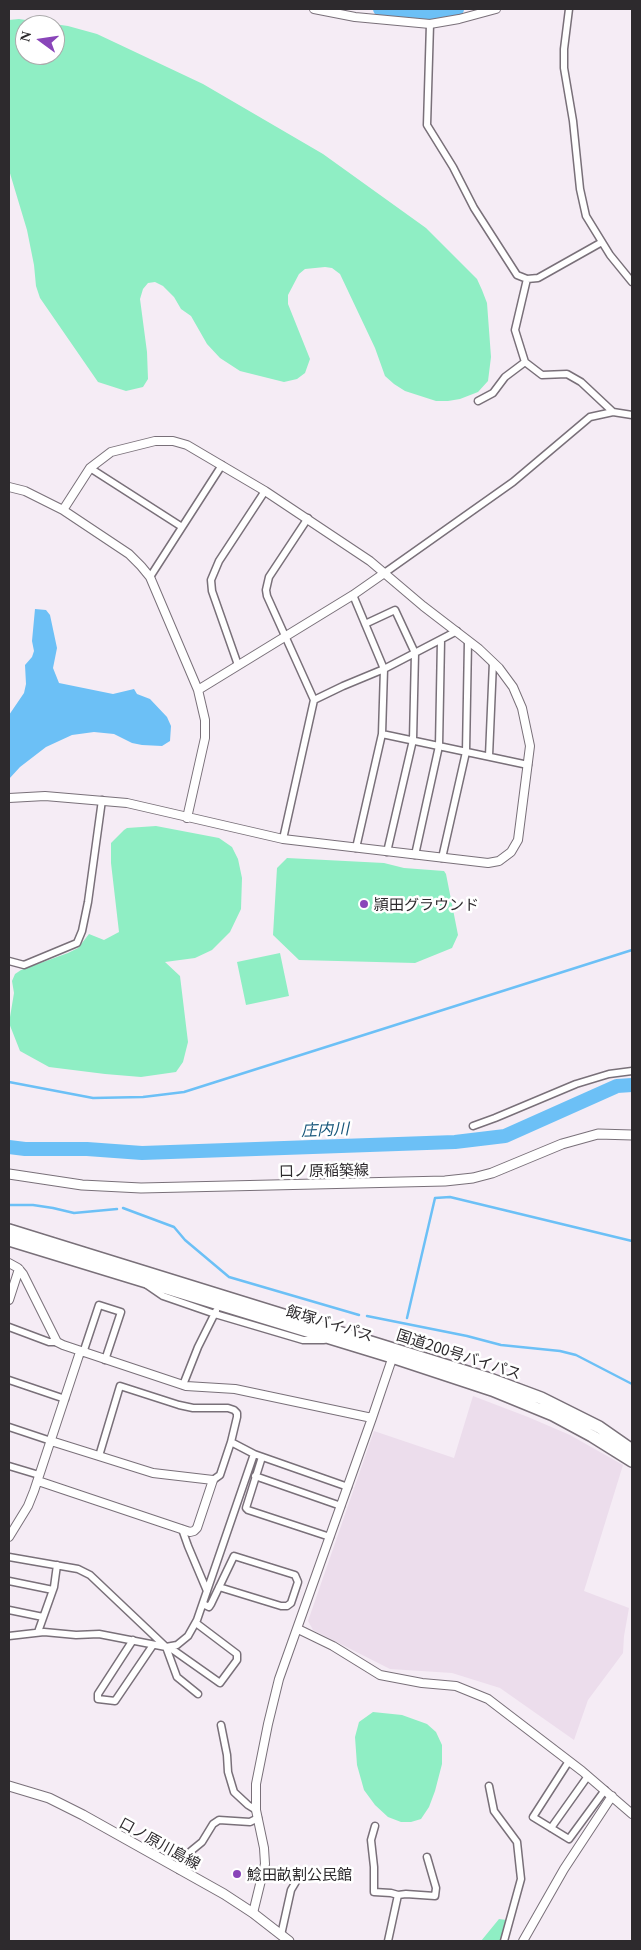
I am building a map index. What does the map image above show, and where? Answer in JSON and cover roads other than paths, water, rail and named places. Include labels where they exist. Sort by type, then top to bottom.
[{"type":"highway","name":"国道200号バイパス","points":[[9,1230],[394,1353],[490,1378],[541,1398],[599,1428],[632,1450]]},
{"type":"highway","name":"飯塚バイパス","points":[[9,1240],[140,1280],[217,1309],[338,1341],[394,1353],[530,1404],[592,1436],[632,1461]]},
{"type":"main road","name":"口ノ原稲築線","points":[[9,1174],[82,1185],[141,1188],[445,1181],[472,1178],[492,1173],[562,1144],[598,1134],[632,1135]]},
{"type":"main road","name":"口ノ原川島線","points":[[9,1786],[49,1798],[80,1814],[224,1894],[253,1913],[289,1941]]},
{"type":"street","points":[[314,9],[355,17],[430,24],[459,19],[496,9]]},
{"type":"street","points":[[569,9],[564,49],[564,68],[573,121],[580,189],[586,216],[610,255],[632,282]]},
{"type":"street","points":[[430,24],[427,125],[474,208],[517,275],[527,279],[538,278],[602,242]]},
{"type":"street","points":[[527,279],[515,330],[524,362],[542,375],[567,374],[581,382],[613,412]]},
{"type":"street","points":[[478,401],[493,393],[505,377],[524,362]]},
{"type":"street","points":[[198,690],[353,595],[512,482],[582,423],[596,415],[613,412],[632,415]]},
{"type":"street","points":[[9,798],[45,796],[127,803],[283,839],[488,863],[499,861],[511,852],[518,840],[530,746],[522,708],[513,686],[493,662],[383,574],[370,561],[265,491],[187,445],[173,441],[155,440],[111,452],[90,468],[63,510]]},
{"type":"street","points":[[150,577],[222,465]]},
{"type":"street","points":[[90,468],[182,527]]},
{"type":"street","points":[[9,487],[25,492],[63,510],[129,554],[150,577],[198,690],[205,720],[205,738],[187,818]]},
{"type":"street","points":[[238,665],[212,591],[211,580],[219,561],[265,491]]},
{"type":"street","points":[[283,839],[314,700],[267,596],[267,584],[273,571],[308,518]]},
{"type":"street","points":[[353,595],[384,669],[382,734],[356,848]]},
{"type":"street","points":[[365,624],[395,610],[414,653],[413,740],[387,852]]},
{"type":"street","points":[[314,700],[384,669],[457,632]]},
{"type":"street","points":[[415,855],[439,746],[441,640]]},
{"type":"street","points":[[442,858],[466,752],[468,641]]},
{"type":"street","points":[[489,756],[493,662]]},
{"type":"street","points":[[382,734],[528,765]]},
{"type":"street","points":[[9,961],[24,965],[77,943],[88,902],[102,800]]},
{"type":"street","points":[[473,1126],[576,1084],[609,1074],[632,1071]]},
{"type":"street","points":[[9,1263],[19,1269],[58,1342]]},
{"type":"street","points":[[9,1300],[19,1269]]},
{"type":"street","points":[[9,1537],[28,1506],[99,1305],[121,1312],[105,1360]]},
{"type":"street","points":[[183,1385],[198,1347],[217,1309]]},
{"type":"street","points":[[9,1327],[49,1342],[58,1342],[105,1360],[183,1385],[198,1388],[235,1389],[372,1418]]},
{"type":"street","points":[[253,1913],[264,1864],[264,1848],[256,1810],[256,1784],[279,1678],[298,1629],[394,1353]]},
{"type":"street","points":[[9,1380],[65,1400]]},
{"type":"street","points":[[9,1466],[190,1532],[197,1528],[213,1480],[220,1475],[238,1417],[237,1413],[228,1408],[193,1408],[179,1405],[120,1386],[99,1456]]},
{"type":"street","points":[[9,1427],[152,1474],[213,1480]]},
{"type":"street","points":[[231,1442],[254,1454],[348,1487]]},
{"type":"street","points":[[9,1636],[38,1632],[76,1635],[99,1634],[168,1647],[182,1643],[196,1623],[254,1454]]},
{"type":"street","points":[[262,1457],[246,1508],[330,1537]]},
{"type":"street","points":[[255,1476],[341,1506]]},
{"type":"street","points":[[182,1529],[207,1591]]},
{"type":"street","points":[[203,1604],[209,1606],[212,1604],[234,1556],[295,1575],[298,1578],[291,1603],[287,1606],[281,1606],[220,1587]]},
{"type":"street","points":[[9,1557],[78,1569],[90,1576],[168,1647],[220,1683],[237,1660],[237,1654],[196,1623]]},
{"type":"street","points":[[38,1632],[53,1590],[57,1565]]},
{"type":"street","points":[[9,1581],[53,1590]]},
{"type":"street","points":[[9,1610],[43,1617]]},
{"type":"street","points":[[298,1629],[333,1646],[380,1675],[422,1683],[456,1686],[488,1699],[588,1776],[632,1814]]},
{"type":"street","points":[[132,1640],[98,1694],[98,1698],[115,1702],[153,1645]]},
{"type":"street","points":[[168,1647],[177,1677],[198,1694]]},
{"type":"street","points":[[221,1725],[227,1755],[228,1772],[234,1792],[256,1810]]},
{"type":"street","points":[[569,1761],[533,1817],[569,1839],[605,1790]]},
{"type":"street","points":[[552,1828],[588,1776]]},
{"type":"street","points":[[489,1786],[494,1811],[517,1842],[521,1879],[504,1941]]},
{"type":"street","points":[[524,1941],[564,1869],[612,1796]]},
{"type":"street","points":[[179,1870],[191,1851],[202,1842],[213,1824],[220,1820],[250,1822],[258,1818]]},
{"type":"street","points":[[375,1826],[371,1840],[374,1892],[435,1896],[436,1888],[427,1857]]},
{"type":"street","points":[[281,1935],[291,1890],[297,1880]]},
{"type":"street","points":[[388,1941],[398,1895]]},
{"type":"water","points":[[35,609],[46,610],[50,615],[57,648],[53,668],[59,683],[113,694],[134,689],[137,694],[150,699],[167,717],[171,726],[170,741],[162,746],[142,745],[132,743],[114,734],[94,732],[72,735],[46,747],[20,767],[9,779],[9,715],[24,693],[26,684],[25,665],[32,657],[34,651],[32,641]]},
{"type":"waterway","points":[[380,9],[426,14],[457,9]]},
{"type":"waterway","points":[[9,1082],[93,1098],[143,1097],[184,1092],[632,950]]},
{"type":"waterway","name":"庄内川","points":[[9,1147],[25,1149],[87,1149],[142,1153],[455,1142],[505,1136],[617,1086],[632,1085]]},
{"type":"waterway","points":[[407,1318],[435,1198],[450,1197],[632,1241]]},
{"type":"waterway","points":[[9,1205],[33,1205],[74,1213],[117,1209]]},
{"type":"waterway","points":[[123,1208],[174,1227],[185,1240],[229,1277],[359,1315]]},
{"type":"waterway","points":[[367,1316],[467,1336],[501,1345],[560,1351],[576,1355],[632,1384]]},
{"type":"place","name":"頴田グラウンド","points":[[364,904]]},
{"type":"place","name":"鯰田畝割公民館","points":[[237,1874]]}]
